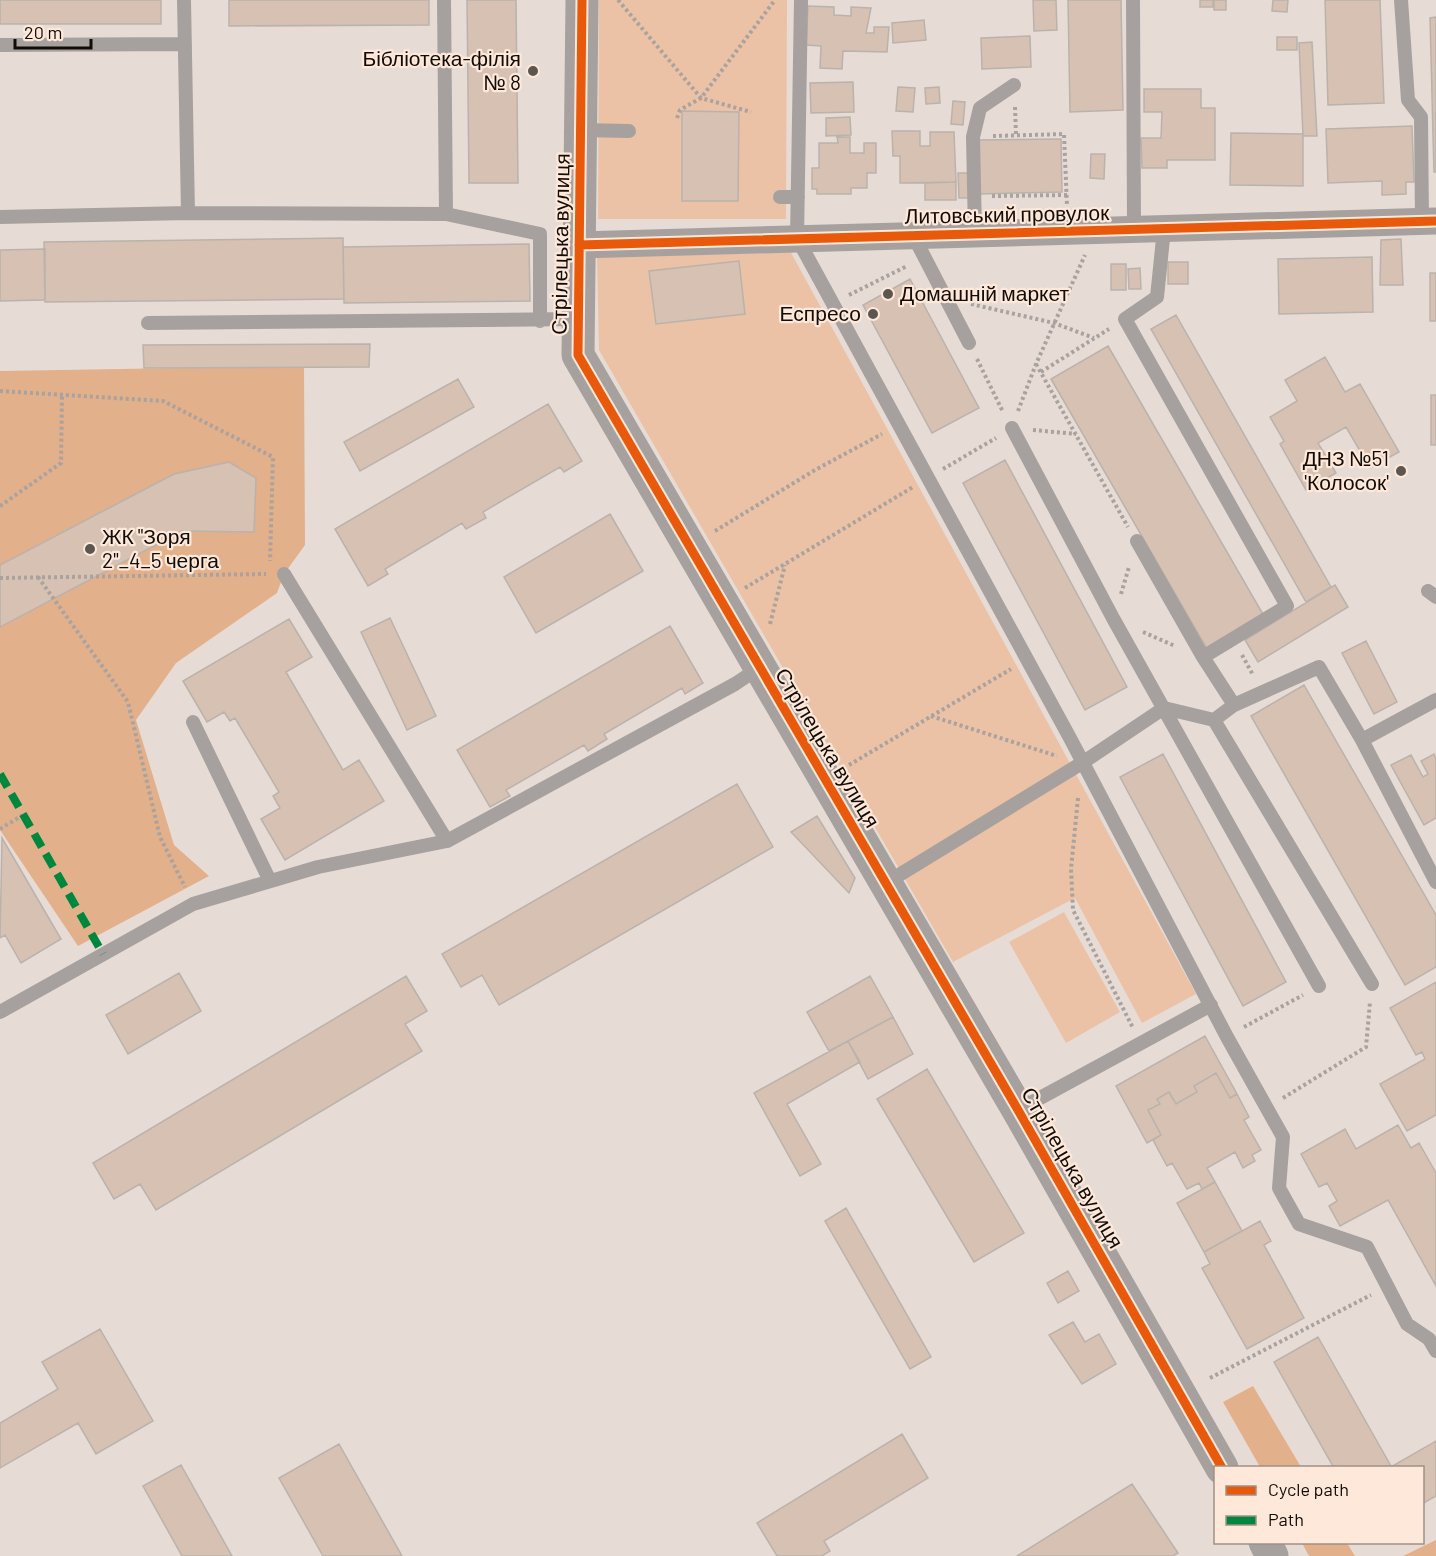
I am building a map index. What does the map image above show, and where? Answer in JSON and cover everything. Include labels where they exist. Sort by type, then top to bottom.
[{"type":"street","name":"Стрілецька вулиця","points":[[582,0],[578,355],[1018,1110],[1221,1466]]},
{"type":"street","name":"Литовський провулок","points":[[579,245],[797,238],[918,246],[975,233],[1429,222]]},
{"type":"lane","points":[[184,0],[188,213]]},
{"type":"lane","points":[[444,0],[446,214]]},
{"type":"lane","points":[[801,0],[797,238],[1283,1137],[1279,1188],[1299,1224],[1367,1247],[1407,1324],[1429,1339],[1436,1351]]},
{"type":"lane","points":[[1132,0],[1134,229]]},
{"type":"lane","points":[[1401,0],[1408,100],[1421,117],[1429,222]]},
{"type":"lane","points":[[0,45],[185,44]]},
{"type":"lane","points":[[975,233],[973,137],[980,108],[1014,85]]},
{"type":"lane","points":[[580,130],[629,130]]},
{"type":"lane","points":[[780,197],[798,197]]},
{"type":"lane","points":[[0,217],[188,213],[446,214],[540,234],[540,321]]},
{"type":"lane","points":[[1164,229],[1156,297],[1125,319],[1287,606],[1203,657]]},
{"type":"lane","points":[[918,246],[969,343]]},
{"type":"lane","points":[[148,322],[578,320]]},
{"type":"lane","points":[[1012,428],[1114,620],[1319,986]]},
{"type":"lane","points":[[1137,541],[1203,657],[1234,705]]},
{"type":"lane","points":[[284,574],[447,842]]},
{"type":"lane","points":[[1214,720],[1234,705],[1319,667],[1362,740],[1436,882]]},
{"type":"lane","points":[[0,1012],[193,904],[318,867],[447,842],[735,684],[759,668]]},
{"type":"lane","points":[[1362,740],[1436,700]]},
{"type":"lane","points":[[886,884],[1082,764],[1164,708],[1214,720],[1372,984]]},
{"type":"lane","points":[[193,722],[270,881]]},
{"type":"lane","points":[[1018,1110],[1211,1005]]},
{"type":"path","points":[[618,0],[701,98],[751,112]]},
{"type":"path","points":[[677,118],[680,110],[701,98],[775,0]]},
{"type":"path","points":[[973,137],[1064,134],[1068,231]]},
{"type":"path","points":[[974,197],[1066,195]]},
{"type":"path","points":[[1012,428],[1036,364],[1097,230]]},
{"type":"path","points":[[833,303],[918,246]]},
{"type":"path","points":[[946,298],[1054,323],[1094,338]]},
{"type":"path","points":[[1041,372],[1125,319]]},
{"type":"path","points":[[969,343],[1012,428]]},
{"type":"path","points":[[1036,364],[1137,541],[1114,620],[1203,657]]},
{"type":"path","points":[[0,391],[163,400],[273,457],[269,574]]},
{"type":"path","points":[[0,506],[61,463],[62,394]]},
{"type":"path","points":[[713,532],[815,470],[898,425]]},
{"type":"path","points":[[721,602],[1012,428],[1076,434]]},
{"type":"path","points":[[759,668],[785,564]]},
{"type":"path","points":[[0,578],[284,574]]},
{"type":"path","points":[[38,577],[128,702],[160,837],[193,904]]},
{"type":"path","points":[[1233,639],[1263,692]]},
{"type":"path","points":[[849,765],[1027,660]]},
{"type":"path","points":[[931,716],[1082,764],[1071,869],[1073,910],[1140,1042]]},
{"type":"path","points":[[0,829],[23,815]]},
{"type":"path","points":[[1267,1109],[1366,1047],[1372,984]]},
{"type":"path","points":[[1227,1037],[1319,986]]},
{"type":"path","points":[[1210,1378],[1388,1286]]},
{"type":"shaded area","points":[[599,0],[787,0],[786,219],[598,219]]},
{"type":"shaded area","points":[[789,249],[1196,994],[1142,1023],[1075,898],[953,962],[599,350],[597,257]]},
{"type":"shaded area","points":[[304,366],[305,545],[284,574],[277,593],[176,663],[136,720],[174,845],[209,876],[78,946],[0,830],[0,371]]},
{"type":"shaded area","points":[[1064,912],[1120,1012],[1066,1043],[1009,942]]},
{"type":"shaded area","points":[[1253,1386],[1300,1466],[1259,1466],[1223,1402]]},
{"type":"shaded area","points":[[1436,1540],[1436,1556],[1403,1556]]},
{"type":"shaded area","points":[[1303,1544],[1348,1544],[1355,1556],[1309,1556]]},
{"type":"building","points":[[0,0],[161,0],[161,24],[0,24]]},
{"type":"building","points":[[229,0],[429,0],[429,25],[229,26]]},
{"type":"building","points":[[467,0],[516,0],[518,183],[469,183]]},
{"type":"building","points":[[1033,0],[1056,0],[1057,30],[1034,31]]},
{"type":"building","points":[[1068,0],[1121,0],[1123,110],[1070,112]]},
{"type":"building","points":[[1200,0],[1213,0],[1213,7],[1200,7]]},
{"type":"building","points":[[1214,0],[1226,0],[1226,10],[1214,10]]},
{"type":"building","points":[[1273,0],[1288,0],[1287,12],[1272,11]]},
{"type":"building","points":[[1325,0],[1380,0],[1384,103],[1328,105]]},
{"type":"building","points":[[808,6],[834,7],[834,15],[851,16],[851,7],[871,8],[866,33],[874,33],[874,27],[889,27],[887,52],[843,51],[842,69],[820,68],[821,46],[806,45]]},
{"type":"building","points":[[1436,17],[1436,172],[1434,172],[1430,18]]},
{"type":"building","points":[[924,20],[926,40],[893,43],[892,23]]},
{"type":"building","points":[[1030,36],[1031,67],[982,69],[981,38]]},
{"type":"building","points":[[1277,37],[1297,37],[1297,50],[1277,50]]},
{"type":"building","points":[[1312,42],[1317,136],[1303,136],[1299,43]]},
{"type":"building","points":[[853,82],[854,112],[811,113],[810,83]]},
{"type":"building","points":[[898,87],[915,88],[913,112],[896,111]]},
{"type":"building","points":[[939,87],[940,103],[926,104],[925,88]]},
{"type":"building","points":[[1144,89],[1201,89],[1201,108],[1215,108],[1215,160],[1167,160],[1167,168],[1142,168],[1141,138],[1161,138],[1162,112],[1144,112]]},
{"type":"building","points":[[953,101],[965,102],[963,125],[951,124]]},
{"type":"building","points":[[682,111],[739,112],[738,201],[682,201]]},
{"type":"building","points":[[850,117],[851,135],[826,136],[826,118]]},
{"type":"building","points":[[1412,126],[1414,182],[1406,182],[1406,194],[1382,195],[1382,181],[1328,183],[1326,129]]},
{"type":"building","points":[[892,131],[920,131],[920,146],[930,146],[930,132],[954,132],[956,182],[900,183],[900,156],[893,156]]},
{"type":"building","points":[[1231,133],[1303,134],[1303,186],[1230,185]]},
{"type":"building","points":[[837,137],[850,137],[850,153],[864,153],[864,143],[876,143],[876,173],[867,173],[867,188],[851,188],[851,194],[817,194],[817,189],[812,189],[812,168],[819,168],[819,143],[838,143]]},
{"type":"building","points":[[1061,139],[1062,192],[979,194],[978,140]]},
{"type":"building","points":[[1091,154],[1105,154],[1104,179],[1090,178]]},
{"type":"building","points":[[958,173],[972,173],[973,198],[959,198]]},
{"type":"building","points":[[956,182],[956,200],[925,200],[925,183]]},
{"type":"building","points":[[343,238],[344,299],[45,302],[44,242]]},
{"type":"building","points":[[1401,239],[1403,285],[1380,285],[1381,240]]},
{"type":"building","points":[[529,244],[530,301],[344,303],[343,247]]},
{"type":"building","points":[[45,249],[45,300],[0,301],[0,250]]},
{"type":"building","points":[[1372,257],[1373,312],[1279,314],[1278,259]]},
{"type":"building","points":[[739,261],[745,314],[656,324],[649,271]]},
{"type":"building","points":[[1168,262],[1188,262],[1188,284],[1168,284]]},
{"type":"building","points":[[1111,264],[1126,264],[1126,290],[1111,290]]},
{"type":"building","points":[[1140,268],[1141,289],[1129,289],[1128,269]]},
{"type":"building","points":[[1430,273],[1436,273],[1436,321],[1430,321]]},
{"type":"building","points":[[910,279],[979,408],[932,433],[863,305]]},
{"type":"building","points":[[1176,315],[1331,587],[1306,602],[1151,329]]},
{"type":"building","points":[[370,344],[369,367],[144,368],[143,345]]},
{"type":"building","points":[[1108,346],[1264,616],[1207,649],[1051,379]]},
{"type":"building","points":[[1325,357],[1345,392],[1360,384],[1399,452],[1370,468],[1346,427],[1318,443],[1336,473],[1306,490],[1280,444],[1284,441],[1270,417],[1297,401],[1285,380]]},
{"type":"building","points":[[458,379],[474,407],[360,471],[344,442]]},
{"type":"building","points":[[1431,395],[1436,395],[1436,445],[1431,445]]},
{"type":"building","points":[[548,404],[582,461],[564,472],[560,467],[483,512],[486,518],[466,529],[462,523],[385,569],[388,574],[368,586],[335,529]]},
{"type":"building","points":[[1005,460],[1127,687],[1085,710],[963,483]]},
{"type":"building","name":"ЖК \"Зоря 2\"_4_5 черга","points":[[229,462],[256,478],[254,532],[182,531],[0,627],[0,565],[174,474]]},
{"type":"building","points":[[610,514],[643,571],[536,633],[504,577]]},
{"type":"building","points":[[1335,585],[1348,607],[1258,662],[1245,640]]},
{"type":"building","points":[[390,618],[436,716],[407,730],[361,632]]},
{"type":"building","points":[[289,619],[312,657],[286,672],[343,770],[359,760],[384,801],[285,860],[261,819],[280,808],[273,796],[279,792],[235,718],[230,721],[224,712],[207,722],[183,681]]},
{"type":"building","points":[[670,626],[703,683],[685,694],[682,688],[604,734],[607,739],[588,751],[584,745],[506,790],[510,796],[490,807],[457,750]]},
{"type":"building","points":[[1366,641],[1397,702],[1374,714],[1342,653]]},
{"type":"building","points":[[1304,685],[1436,915],[1436,967],[1405,985],[1251,716]]},
{"type":"building","points":[[1163,754],[1286,982],[1243,1006],[1120,777]]},
{"type":"building","points":[[1434,754],[1436,759],[1436,818],[1424,825],[1391,765],[1411,755],[1423,777],[1428,774],[1421,761]]},
{"type":"building","points":[[737,784],[773,847],[499,1005],[482,975],[461,987],[442,954]]},
{"type":"building","points":[[817,816],[855,878],[849,893],[791,832]]},
{"type":"building","points":[[2,838],[61,939],[21,963],[5,935],[0,938]]},
{"type":"building","points":[[179,973],[201,1011],[128,1054],[106,1015]]},
{"type":"building","points":[[406,976],[427,1011],[405,1024],[422,1051],[156,1210],[140,1184],[114,1199],[93,1163]]},
{"type":"building","points":[[870,976],[893,1017],[829,1051],[807,1012]]},
{"type":"building","points":[[1436,982],[1436,1115],[1407,1131],[1380,1084],[1425,1059],[1422,1052],[1416,1055],[1390,1008]]},
{"type":"building","points":[[893,1017],[913,1054],[868,1079],[848,1041]]},
{"type":"building","points":[[1205,1036],[1237,1094],[1230,1098],[1216,1073],[1194,1086],[1197,1092],[1176,1104],[1169,1092],[1157,1099],[1160,1104],[1148,1110],[1161,1135],[1147,1143],[1116,1086]]},
{"type":"building","points":[[848,1041],[860,1062],[787,1104],[821,1164],[800,1176],[754,1093]]},
{"type":"building","points":[[927,1069],[1024,1233],[974,1262],[877,1099]]},
{"type":"building","points":[[1216,1073],[1230,1098],[1237,1094],[1249,1117],[1244,1120],[1261,1150],[1252,1155],[1255,1161],[1243,1168],[1235,1152],[1207,1168],[1215,1182],[1202,1189],[1199,1183],[1187,1189],[1172,1163],[1167,1166],[1153,1140],[1161,1135],[1148,1110],[1160,1104],[1157,1099],[1169,1092],[1176,1104],[1197,1092],[1194,1086]]},
{"type":"building","points":[[1398,1125],[1411,1148],[1419,1143],[1436,1173],[1436,1286],[1388,1200],[1340,1226],[1329,1206],[1337,1201],[1327,1183],[1319,1187],[1301,1154],[1345,1129],[1356,1149]]},
{"type":"building","points":[[1215,1182],[1242,1231],[1204,1252],[1177,1203]]},
{"type":"building","points":[[846,1208],[931,1357],[910,1369],[825,1221]]},
{"type":"building","points":[[1260,1221],[1271,1241],[1264,1245],[1304,1318],[1247,1349],[1202,1268],[1210,1264],[1204,1252]]},
{"type":"building","points":[[1068,1271],[1079,1291],[1058,1303],[1047,1283]]},
{"type":"building","points":[[1073,1322],[1085,1342],[1099,1334],[1116,1364],[1082,1384],[1049,1335]]},
{"type":"building","points":[[100,1329],[153,1421],[96,1454],[78,1423],[0,1468],[0,1423],[58,1389],[42,1362]]},
{"type":"building","points":[[1318,1337],[1391,1466],[1333,1466],[1274,1362]]},
{"type":"building","points":[[902,1434],[928,1478],[824,1541],[830,1551],[822,1556],[777,1556],[757,1523]]},
{"type":"building","points":[[1436,1441],[1436,1496],[1424,1503],[1424,1466],[1392,1466]]},
{"type":"building","points":[[339,1444],[402,1556],[323,1556],[279,1478]]},
{"type":"building","points":[[181,1465],[232,1556],[182,1556],[143,1486]]},
{"type":"building","points":[[1132,1484],[1178,1553],[1173,1556],[1017,1556]]},
{"type":"marked path","points":[[0,774],[103,954]]},
{"type":"cycle path","points":[[582,0],[578,355],[1018,1110],[1221,1466]]},
{"type":"cycle path","points":[[579,245],[1436,221]]},
{"type":"place","name":"Бібліотека-філія № 8","points":[[533,71]]},
{"type":"place","name":"Домашній маркет","points":[[888,294]]},
{"type":"place","name":"Еспресо","points":[[873,314]]},
{"type":"place","name":"ДНЗ №51 'Колосок'","points":[[1401,471]]},
{"type":"place","name":"ЖК \"Зоря 2\"_4_5 черга","points":[[90,549]]}]
